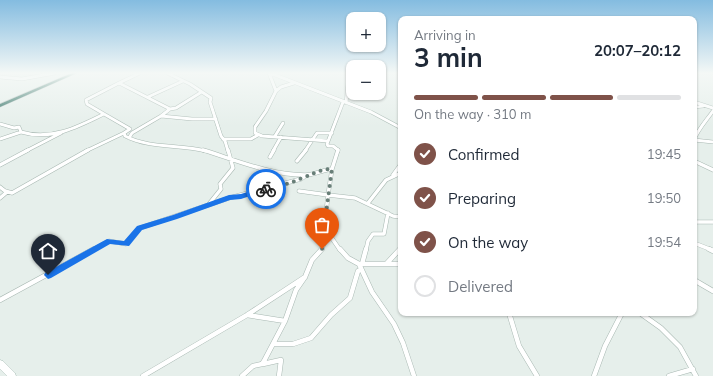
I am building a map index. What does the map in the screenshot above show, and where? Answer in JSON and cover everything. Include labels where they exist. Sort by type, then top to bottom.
[{"type":"highway","points":[[0,102],[26,91]]},
{"type":"highway","points":[[0,106],[35,91]]},
{"type":"main road","points":[[0,364],[12,376]]},
{"type":"street","points":[[0,187],[7,192],[12,193],[130,129],[87,104],[86,100],[88,98],[103,91]]},
{"type":"street","points":[[135,91],[170,109]]},
{"type":"street","points":[[148,97],[161,91]]},
{"type":"street","points":[[258,135],[255,133],[255,127],[266,111],[276,91]]},
{"type":"street","points":[[314,91],[371,112],[398,126]]},
{"type":"street","points":[[346,91],[344,102],[328,141],[328,146],[333,146],[338,150],[332,169],[326,213],[329,234],[340,250],[348,258],[361,266],[372,292],[394,324],[414,376]]},
{"type":"street","points":[[129,138],[132,133],[170,109],[176,108],[200,92],[208,95],[211,98],[210,102],[233,168],[220,184],[221,188],[209,204]]},
{"type":"street","points":[[697,103],[713,110],[697,132]]},
{"type":"street","points":[[697,107],[704,106]]},
{"type":"street","points":[[0,165],[64,132],[104,114]]},
{"type":"street","points":[[160,116],[192,119],[216,119]]},
{"type":"street","points":[[275,136],[282,122]]},
{"type":"street","points":[[0,124],[14,128],[19,127],[21,132],[31,136],[64,132]]},
{"type":"street","points":[[0,139],[21,132]]},
{"type":"street","points":[[124,133],[129,138],[155,144],[188,147],[265,168],[307,175]]},
{"type":"street","points":[[297,160],[314,140],[317,133],[332,133]]},
{"type":"street","points":[[223,139],[229,137],[249,139],[255,138],[258,135],[328,141]]},
{"type":"street","points":[[270,157],[281,137]]},
{"type":"street","points":[[697,140],[713,142]]},
{"type":"street","points":[[697,162],[713,170]]},
{"type":"street","points":[[368,203],[376,191],[398,168]]},
{"type":"street","points":[[0,300],[60,269],[109,241],[126,244],[140,228],[174,218],[209,204],[300,179],[323,170],[332,169]]},
{"type":"street","points":[[393,175],[398,174]]},
{"type":"street","points":[[299,191],[355,198],[398,216]]},
{"type":"street","points":[[0,198],[7,192]]},
{"type":"street","points":[[273,344],[293,344],[311,338],[331,315],[350,298],[368,240],[373,234],[384,234],[388,213]]},
{"type":"street","points":[[697,222],[713,222]]},
{"type":"street","points":[[262,364],[285,321],[296,290],[305,277],[312,260],[322,249],[329,234]]},
{"type":"street","points":[[697,243],[713,251]]},
{"type":"street","points":[[387,263],[398,251]]},
{"type":"street","points":[[361,266],[387,263],[398,264]]},
{"type":"street","points":[[143,376],[247,315],[305,277]]},
{"type":"street","points":[[697,282],[713,291]]},
{"type":"street","points":[[247,315],[285,321]]},
{"type":"street","points":[[510,316],[529,366],[537,376]]},
{"type":"street","points":[[594,376],[605,346],[620,316]]},
{"type":"street","points":[[644,316],[661,328],[680,347],[696,376]]},
{"type":"street","points":[[242,376],[253,366],[281,360],[279,376]]},
{"type":"street","points":[[670,376],[693,369]]},
{"type":"way so far","points":[[266,189],[300,179],[307,175],[326,169],[332,169],[326,213],[329,234],[322,249]]},
{"type":"route","points":[[48,275],[109,241],[126,244],[140,228],[174,218],[209,204],[266,189]]}]
